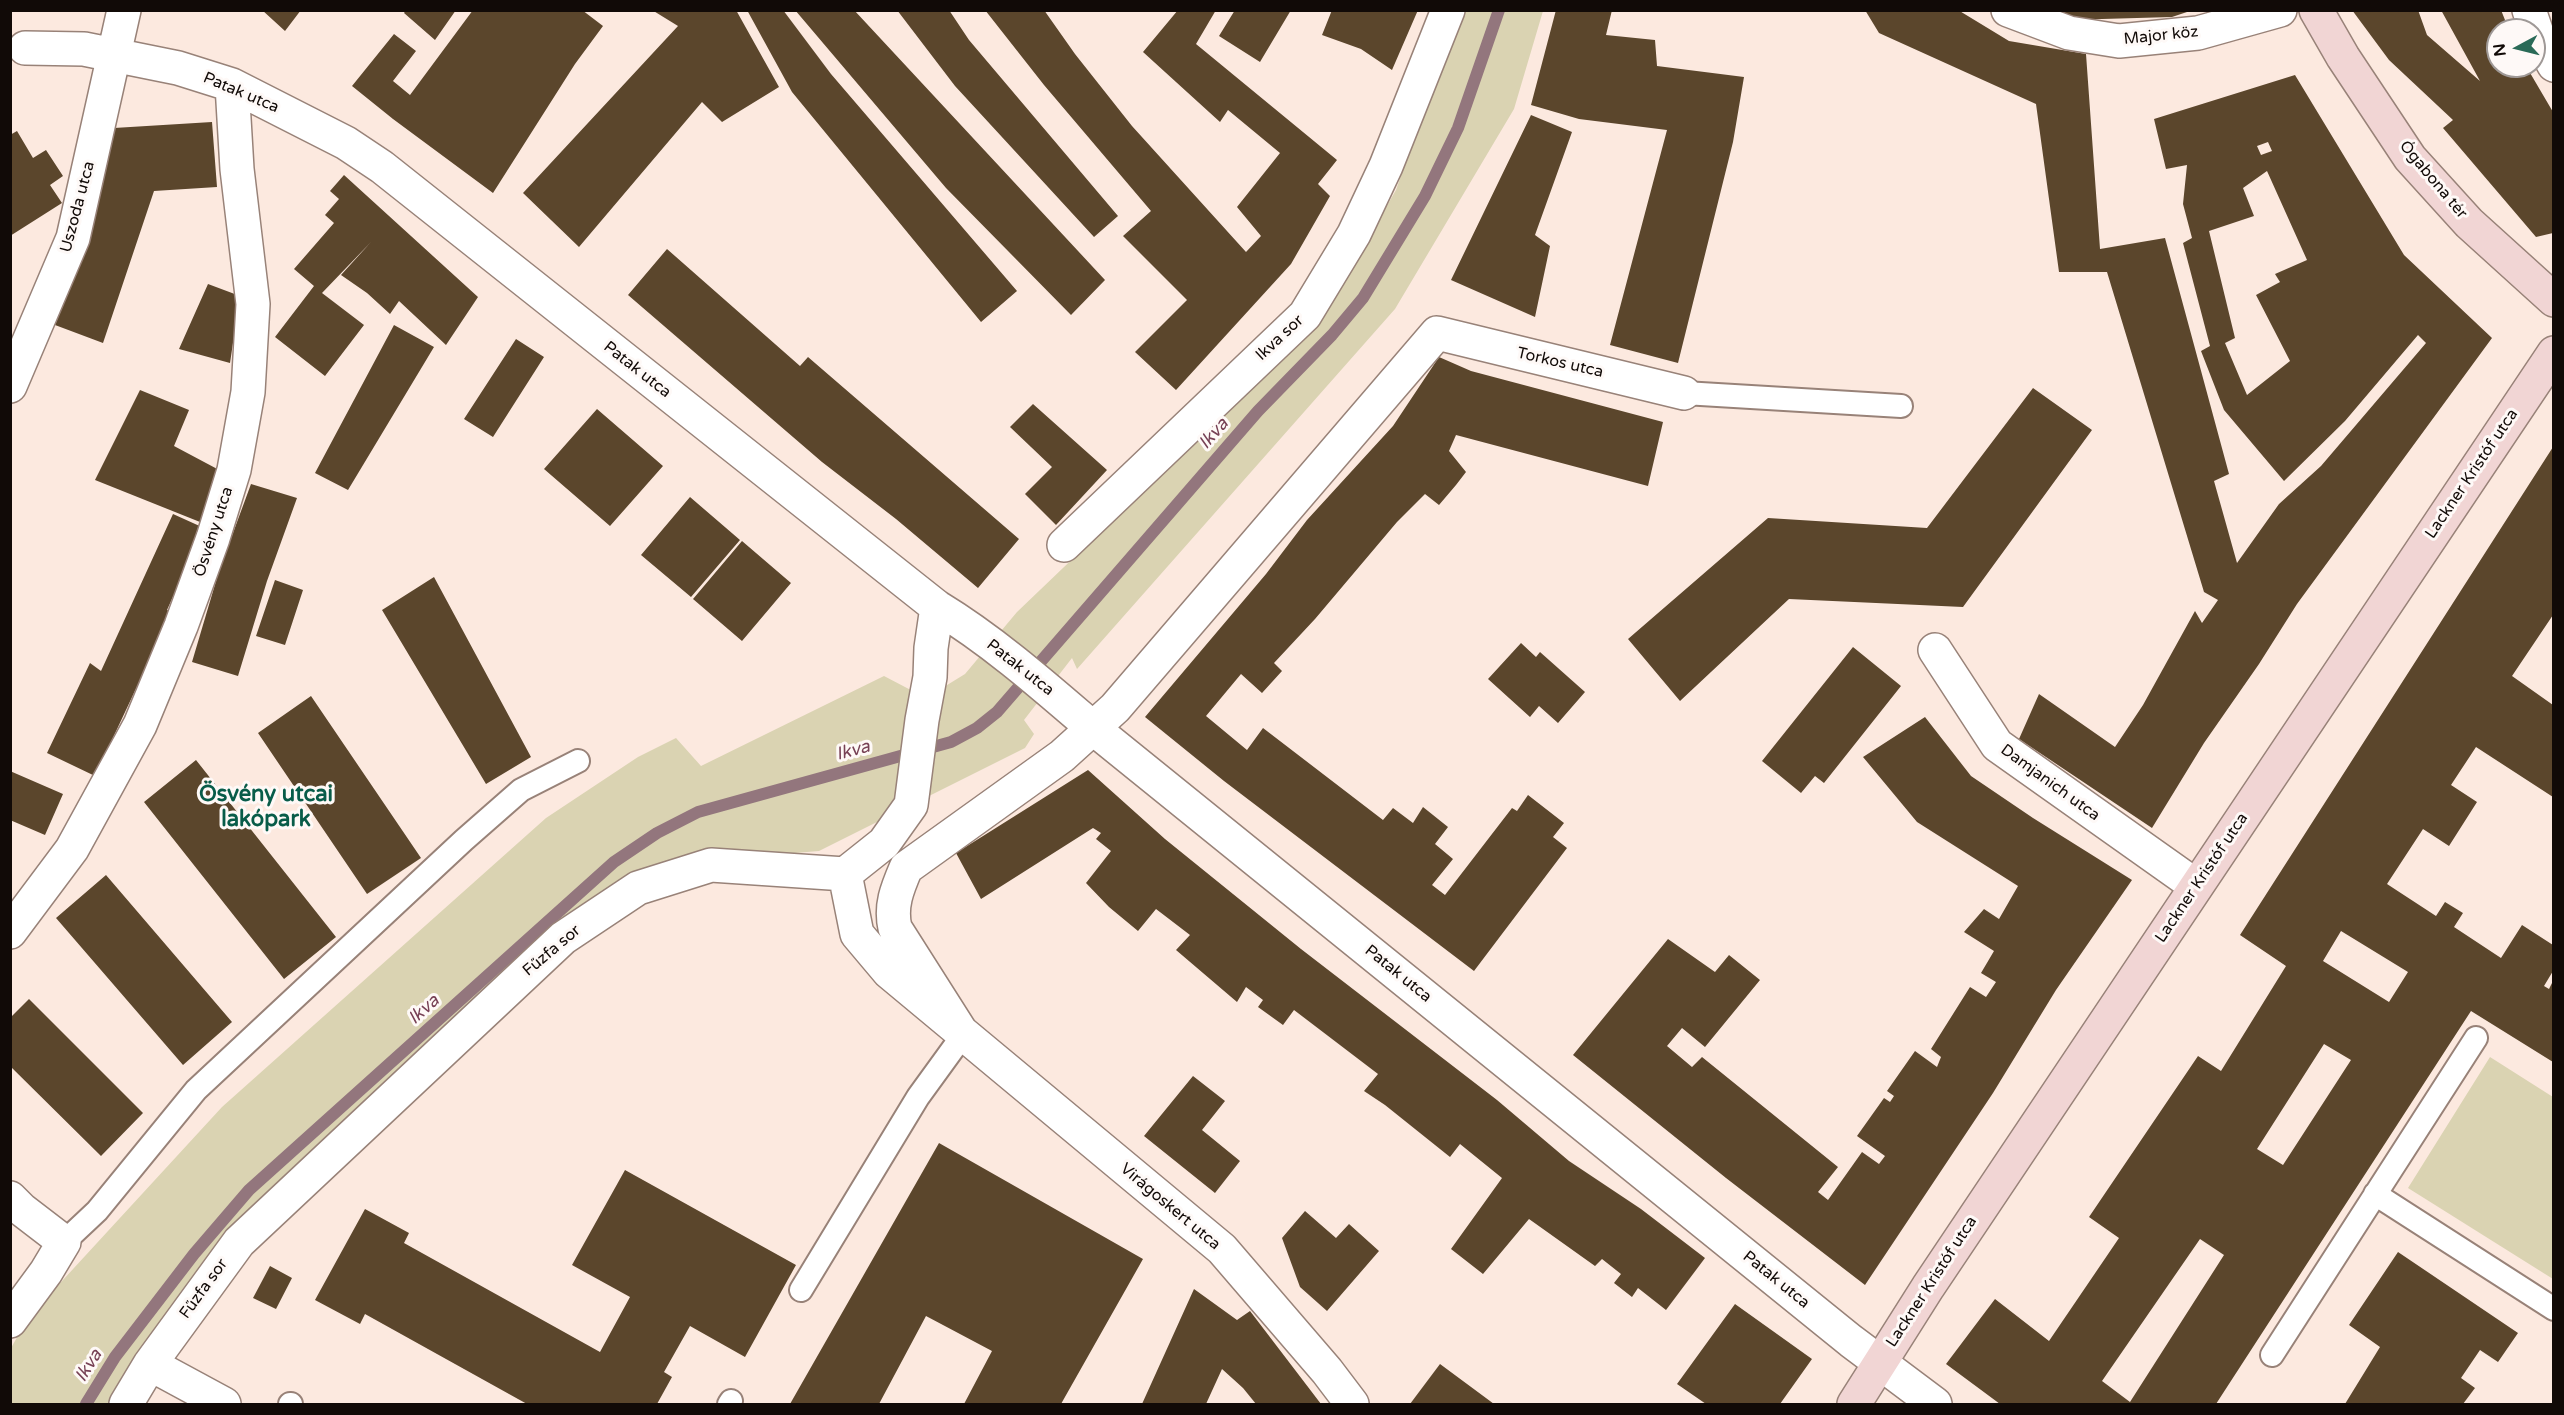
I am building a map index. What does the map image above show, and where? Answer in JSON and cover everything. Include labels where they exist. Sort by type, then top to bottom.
[{"type":"street","name":"Ikva sor","points":[[1064,545],[1305,315],[1354,234],[1386,166],[1448,10]]},
{"type":"street","name":"Major köz","points":[[2008,10],[2070,33],[2119,41],[2198,33],[2280,10]]},
{"type":"street","name":"Ógabona tér","points":[[2316,10],[2343,57],[2410,158],[2469,223],[2553,300]]},
{"type":"street","points":[[2529,10],[2539,39],[2553,65]]},
{"type":"street","points":[[18,52],[94,31],[123,12]]},
{"type":"street","name":"Uszoda utca","points":[[10,386],[73,238],[123,12]]},
{"type":"street","name":"Patak utca","points":[[18,52],[84,49],[178,69],[232,85],[346,143],[382,167],[937,608],[987,642],[1050,691],[1094,729],[1879,1363],[1935,1404]]},
{"type":"street","name":"Ösvény utca","points":[[10,932],[72,849],[140,724],[197,582],[234,470],[248,392],[253,304],[237,168],[232,85]]},
{"type":"street","name":"Torkos utca","points":[[1094,729],[1437,333],[1684,393]]},
{"type":"street","name":"Lackner Kristóf utca","points":[[1854,1404],[2196,886],[2553,353]]},
{"type":"street","points":[[845,874],[884,843],[912,805],[937,608]]},
{"type":"street","name":"Damjanich utca","points":[[1935,650],[1997,745],[2196,886]]},
{"type":"street","name":"Virágoskert utca","points":[[963,1035],[895,928],[894,895],[906,868],[1062,756],[1094,729]]},
{"type":"street","name":"Fűzfa sor","points":[[150,1364],[239,1242],[562,938],[638,888],[711,865],[845,874]]},
{"type":"street","name":"Virágoskert utca","points":[[845,874],[856,934],[889,972],[1222,1249],[1327,1371],[1352,1404]]},
{"type":"street","points":[[10,1198],[64,1242],[46,1272],[10,1321]]},
{"type":"street","points":[[126,1404],[150,1364],[224,1404]]},
{"type":"lane","points":[[1684,393],[1901,406]]},
{"type":"lane","points":[[64,1242],[97,1211],[196,1090],[412,888],[521,790],[578,761]]},
{"type":"lane","points":[[801,1290],[918,1097],[963,1035]]},
{"type":"lane","points":[[2272,1356],[2476,1038]]},
{"type":"lane","points":[[2375,1194],[2553,1309]]},
{"type":"shaded area","points":[[1459,11],[1543,11],[1514,109],[1395,309],[1077,669],[1072,658],[1024,720],[1034,734],[1025,748],[819,851],[698,861],[627,888],[216,1277],[118,1404],[11,1404],[11,1348],[28,1318],[222,1107],[546,818],[638,757],[676,738],[701,766],[884,676],[926,698],[965,674],[1017,612],[1320,322],[1396,190]]},
{"type":"shaded area","points":[[2490,1057],[2553,1097],[2553,1279],[2408,1188]]},
{"type":"building","points":[[262,10],[301,10],[285,31]]},
{"type":"building","points":[[406,10],[456,10],[435,40],[404,13]]},
{"type":"building","points":[[473,10],[582,10],[603,26],[575,64],[493,193],[352,86],[394,34],[416,51],[393,81],[410,95]]},
{"type":"building","points":[[652,10],[736,10],[779,87],[722,122],[702,102],[579,247],[523,193],[678,26]]},
{"type":"building","points":[[747,10],[783,10],[831,74],[1017,291],[981,322],[792,92]]},
{"type":"building","points":[[795,10],[854,10],[1105,280],[1071,315],[946,188]]},
{"type":"building","points":[[897,10],[949,10],[969,40],[1118,216],[1094,237],[955,86]]},
{"type":"building","points":[[985,10],[1044,10],[1075,54],[1132,126],[1246,252],[1261,236],[1237,207],[1280,153],[1228,110],[1220,122],[1143,52],[1178,10],[1216,10],[1196,44],[1337,160],[1318,184],[1330,196],[1291,264],[1176,390],[1135,352],[1187,300],[1123,236],[1151,211],[1044,85]]},
{"type":"building","points":[[1235,10],[1291,10],[1260,62],[1219,36]]},
{"type":"building","points":[[1332,10],[1418,10],[1392,70],[1361,49],[1322,35]]},
{"type":"building","points":[[1556,10],[1612,10],[1606,35],[1655,40],[1657,66],[1744,77],[1733,142],[1678,363],[1610,345],[1667,130],[1579,119],[1531,105]]},
{"type":"building","points":[[1865,10],[1958,10],[2009,41],[2086,54],[2100,249],[2165,238],[2229,474],[2214,481],[2237,563],[2279,504],[2321,466],[2426,343],[2418,335],[2345,421],[2284,481],[2224,410],[2201,351],[2210,346],[2183,243],[2192,238],[2183,204],[2187,165],[2166,169],[2154,119],[2295,75],[2404,255],[2492,338],[2297,604],[2204,743],[2152,828],[2019,739],[2039,694],[2115,747],[2143,705],[2195,611],[2202,623],[2218,600],[2204,592],[2107,272],[2059,272],[2036,104],[1879,33]],"holes":[[[2268,142],[2272,151],[2261,155],[2257,146]],[[2267,171],[2307,260],[2275,274],[2280,282],[2256,295],[2290,361],[2247,395],[2225,343],[2235,338],[2209,231],[2254,216],[2243,188]]]},
{"type":"building","points":[[2032,10],[2190,11],[2172,17],[2067,20]]},
{"type":"building","points":[[2352,10],[2418,10],[2427,35],[2480,81],[2441,10],[2501,10],[2504,18],[2486,18],[2486,78],[2533,78],[2553,112],[2553,233],[2536,237],[2443,128],[2453,120],[2389,60]]},
{"type":"building","points":[[1531,115],[1572,132],[1535,235],[1550,246],[1535,317],[1451,280]]},
{"type":"building","points":[[212,122],[217,187],[154,191],[103,343],[55,325],[88,245],[114,128]]},
{"type":"building","points":[[17,131],[33,158],[46,150],[63,176],[50,185],[62,203],[10,236],[10,135]]},
{"type":"building","points":[[344,175],[478,297],[446,345],[399,301],[390,314],[367,293],[341,275],[371,242],[322,293],[364,325],[325,376],[275,337],[314,286],[294,269],[334,223],[325,215],[339,199],[330,191]]},
{"type":"building","points":[[667,249],[800,366],[808,357],[1019,539],[978,588],[896,519],[822,462],[628,295]]},
{"type":"building","points":[[208,284],[240,296],[230,363],[179,349]]},
{"type":"building","points":[[394,325],[434,347],[348,490],[315,473]]},
{"type":"building","points":[[516,339],[544,357],[493,437],[464,419]]},
{"type":"building","points":[[1439,357],[1471,371],[1663,422],[1648,486],[1456,435],[1449,451],[1466,472],[1439,505],[1425,494],[1397,522],[1315,619],[1274,663],[1282,671],[1262,693],[1241,674],[1206,716],[1247,750],[1263,728],[1383,820],[1393,808],[1413,823],[1423,807],[1448,827],[1435,844],[1453,859],[1432,885],[1445,895],[1512,808],[1517,811],[1528,795],[1564,823],[1553,837],[1567,848],[1474,971],[1224,781],[1145,717],[1266,574],[1307,520],[1393,426]]},
{"type":"building","points":[[2033,388],[2092,430],[1963,607],[1789,599],[1680,701],[1628,639],[1768,518],[1927,528]]},
{"type":"building","points":[[140,390],[189,410],[174,446],[221,471],[205,524],[95,480]]},
{"type":"building","points":[[1033,404],[1107,470],[1056,525],[1025,494],[1052,467],[1010,427]]},
{"type":"building","points":[[597,409],[663,466],[610,526],[544,469]]},
{"type":"building","points":[[2553,447],[2553,615],[2512,676],[2553,705],[2553,797],[2476,747],[2451,785],[2477,802],[2449,846],[2423,829],[2387,884],[2436,916],[2445,902],[2463,913],[2454,927],[2501,958],[2522,925],[2553,945],[2553,971],[2544,986],[2549,989],[2553,981],[2553,1062],[2471,1011],[2216,1404],[2000,1404],[1946,1364],[1995,1299],[2049,1341],[2119,1238],[2089,1217],[2198,1056],[2221,1071],[2286,966],[2240,935]],"holes":[[[2341,931],[2408,972],[2389,1002],[2323,961]],[[2324,1044],[2351,1060],[2283,1165],[2257,1149]],[[2200,1239],[2224,1255],[2130,1402],[2102,1381]]]},
{"type":"building","points":[[251,484],[297,498],[267,581],[238,676],[192,662],[219,571]]},
{"type":"building","points":[[690,497],[740,540],[691,597],[641,555]]},
{"type":"building","points":[[173,514],[204,528],[167,610],[172,612],[95,776],[47,753],[90,663],[101,671]]},
{"type":"building","points":[[742,541],[791,583],[742,641],[693,599]]},
{"type":"building","points":[[434,577],[531,757],[486,784],[382,610]]},
{"type":"building","points":[[275,580],[303,590],[285,645],[256,636]]},
{"type":"building","points":[[1521,643],[1536,657],[1540,652],[1585,692],[1558,723],[1539,706],[1530,717],[1488,679]]},
{"type":"building","points":[[1853,647],[1901,686],[1824,783],[1815,776],[1801,793],[1762,761]]},
{"type":"building","points":[[311,696],[421,858],[367,894],[258,733]]},
{"type":"building","points":[[1925,717],[1971,776],[2132,880],[2056,990],[1993,1093],[1865,1285],[1726,1178],[1573,1055],[1668,939],[1715,972],[1729,955],[1760,980],[1705,1047],[1682,1028],[1667,1046],[1692,1067],[1702,1057],[1838,1167],[1818,1192],[1828,1200],[1862,1152],[1879,1164],[1885,1156],[1857,1136],[1884,1098],[1890,1102],[1894,1096],[1887,1091],[1915,1051],[1937,1067],[1941,1057],[1931,1049],[1970,987],[1986,997],[1996,982],[1981,973],[1994,951],[1964,932],[1984,909],[1999,919],[2018,886],[1917,822],[1863,757]]},
{"type":"building","points":[[196,760],[336,937],[284,979],[144,802]]},
{"type":"building","points":[[1088,770],[1165,839],[1301,949],[1497,1100],[1569,1161],[1641,1209],[1705,1258],[1666,1310],[1638,1288],[1632,1297],[1614,1283],[1621,1274],[1602,1259],[1595,1266],[1529,1219],[1483,1274],[1451,1249],[1502,1178],[1460,1144],[1450,1157],[1364,1091],[1378,1074],[1294,1010],[1283,1025],[1258,1007],[1263,1000],[1246,987],[1237,1002],[1176,950],[1190,935],[1156,909],[1138,931],[1109,907],[1086,883],[1111,851],[1096,839],[1101,833],[1093,828],[981,899],[956,853]]},
{"type":"building","points":[[10,771],[63,794],[45,835],[10,820]]},
{"type":"building","points":[[106,875],[232,1022],[183,1065],[56,918]]},
{"type":"building","points":[[29,999],[143,1113],[101,1156],[10,1066],[10,1018]]},
{"type":"building","points":[[1193,1076],[1225,1101],[1202,1130],[1240,1161],[1215,1193],[1144,1136]]},
{"type":"building","points":[[939,1143],[1143,1259],[1061,1404],[964,1404],[992,1351],[926,1316],[879,1404],[790,1404]]},
{"type":"building","points":[[625,1170],[796,1265],[745,1357],[690,1326],[664,1372],[672,1377],[657,1404],[527,1404],[365,1314],[360,1324],[315,1300],[365,1209],[409,1233],[404,1243],[600,1352],[630,1297],[572,1265]]},
{"type":"building","points":[[1305,1211],[1336,1238],[1349,1224],[1379,1251],[1327,1311],[1300,1287],[1282,1238]]},
{"type":"building","points":[[2398,1252],[2518,1333],[2498,1362],[2480,1350],[2461,1378],[2475,1388],[2463,1404],[2345,1404],[2380,1347],[2349,1325]]},
{"type":"building","points":[[270,1266],[292,1278],[276,1309],[253,1298]]},
{"type":"building","points":[[1194,1289],[1237,1320],[1250,1311],[1321,1404],[1256,1404],[1243,1388],[1222,1369],[1206,1404],[1142,1404]]},
{"type":"building","points":[[1735,1304],[1812,1359],[1780,1404],[1706,1404],[1677,1384]]},
{"type":"building","points":[[1440,1364],[1490,1401],[1494,1404],[1410,1404]]},
{"type":"waterway","name":"Ikva","points":[[86,1404],[115,1357],[194,1254],[249,1190],[614,862],[657,833],[698,812],[951,742],[977,728],[997,712],[1258,411],[1332,335],[1363,298],[1425,196],[1458,128],[1499,10]]},
{"type":"district","name":"Ösvény utcai lakópark","points":[[266,808]]}]
